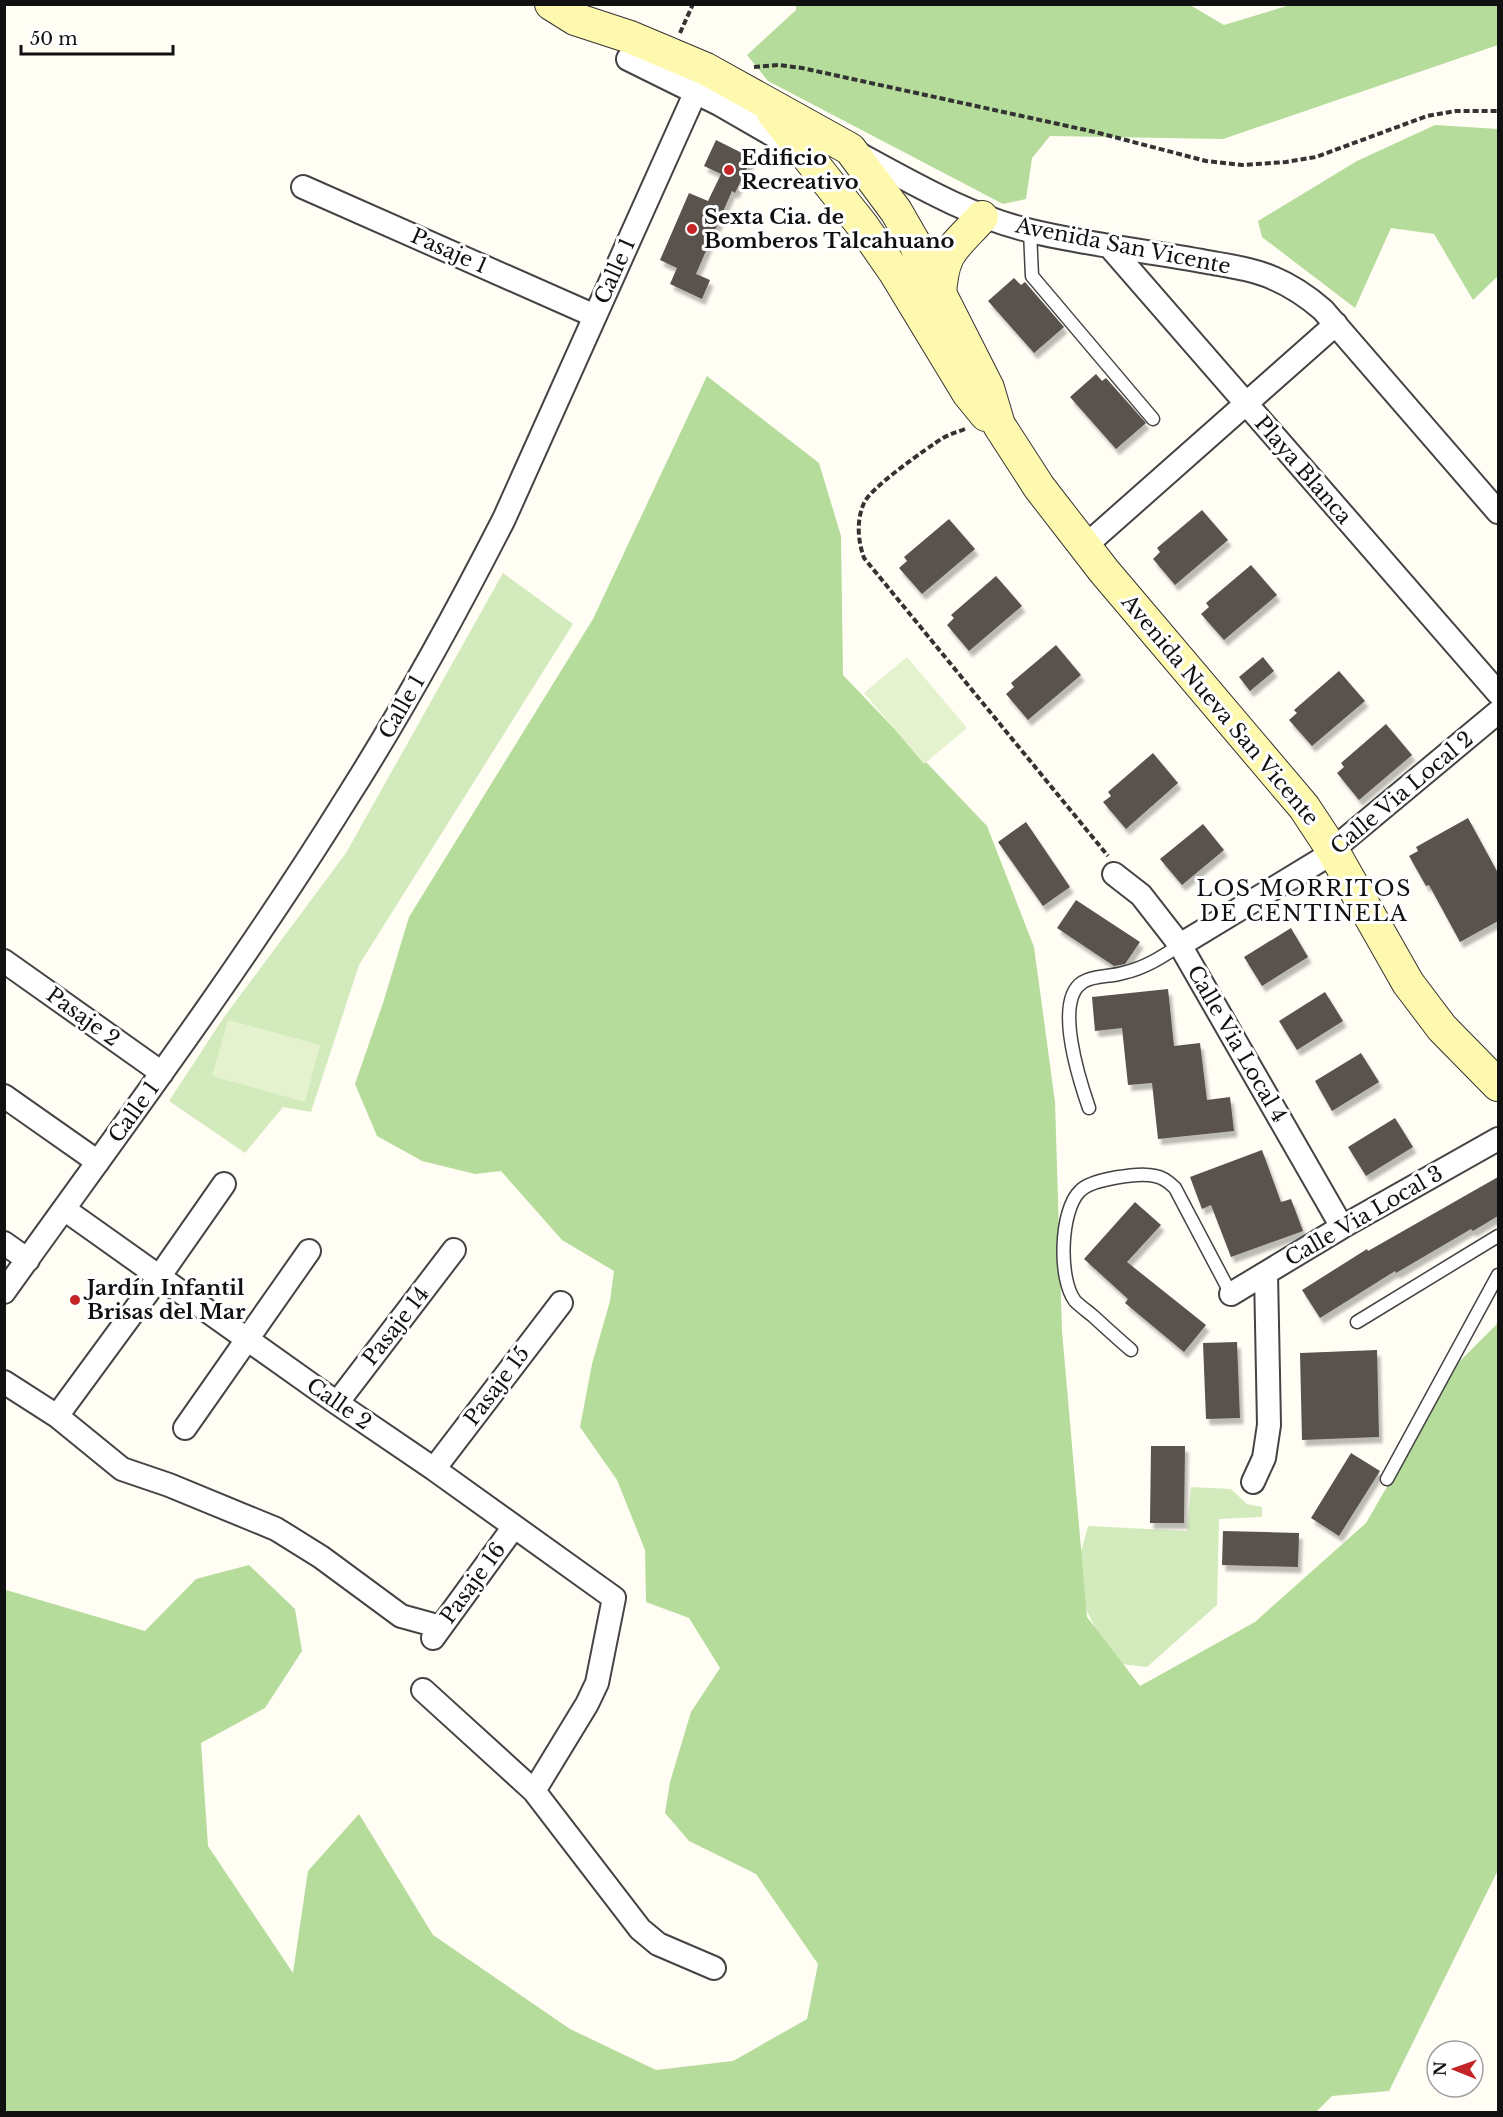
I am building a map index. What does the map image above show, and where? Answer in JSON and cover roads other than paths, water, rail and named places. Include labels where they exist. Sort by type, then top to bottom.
[{"type":"street","name":"Avenida San Vicente","points":[[551,4],[575,19],[630,37],[711,81],[762,99],[944,200],[982,217],[1069,240],[1219,264],[1272,277],[1309,298],[1336,324],[1498,512]]},
{"type":"street","points":[[628,59],[711,81],[778,137],[808,157]]},
{"type":"street","name":"Calle 1","points":[[4,1292],[162,1073],[285,894],[345,802],[399,712],[472,583],[504,519],[595,316],[711,81]]},
{"type":"street","name":"Avenida Nueva San Vicente","points":[[762,99],[862,225],[894,271],[968,393],[983,412],[999,425]]},
{"type":"street","name":"Avenida Nueva San Vicente","points":[[850,149],[896,211],[915,244],[988,388],[999,425],[1039,487],[1084,547],[1304,807],[1333,851],[1394,960],[1423,1005],[1463,1050],[1498,1084]]},
{"type":"street","name":"Pasaje 1","points":[[303,187],[595,316]]},
{"type":"street","points":[[940,297],[942,273],[947,255],[982,217]]},
{"type":"street","name":"Playa Blanca","points":[[1109,246],[1498,693]]},
{"type":"street","points":[[1084,547],[1336,324]]},
{"type":"street","name":"Calle Via Local 2","points":[[1180,945],[1333,851],[1498,712]]},
{"type":"street","name":"Calle Via Local 4","points":[[1114,874],[1141,895],[1180,945],[1342,1227]]},
{"type":"street","name":"Pasaje 2","points":[[4,961],[162,1073]]},
{"type":"street","points":[[4,1096],[98,1162]]},
{"type":"street","name":"Calle Via Local 3","points":[[1231,1294],[1342,1227],[1498,1139]]},
{"type":"street","points":[[4,1382],[57,1416],[224,1184]]},
{"type":"street","name":"Calle 2","points":[[64,1209],[614,1598],[597,1683],[587,1704],[534,1791]]},
{"type":"street","points":[[4,1243],[28,1260]]},
{"type":"street","name":"Pasaje 14","points":[[337,1403],[454,1250]]},
{"type":"street","points":[[185,1428],[309,1251]]},
{"type":"street","points":[[1253,1482],[1264,1458],[1269,1425],[1266,1273]]},
{"type":"street","name":"Pasaje 15","points":[[434,1469],[561,1303]]},
{"type":"street","name":"Pasaje 16","points":[[57,1416],[122,1469],[169,1485],[276,1529],[321,1557],[401,1616],[437,1633],[513,1528]]},
{"type":"street","points":[[423,1690],[534,1791],[640,1929],[658,1944],[714,1968]]},
{"type":"lane","points":[[1030,231],[1032,276],[1153,419]]},
{"type":"lane","points":[[1089,1108],[1080,1082],[1071,1036],[1071,1000],[1075,990],[1085,980],[1123,974],[1150,964],[1180,945]]},
{"type":"lane","points":[[1131,1350],[1074,1300],[1065,1272],[1063,1239],[1065,1229],[1073,1200],[1086,1185],[1103,1180],[1147,1175],[1170,1182],[1231,1294]]},
{"type":"lane","points":[[1357,1322],[1496,1238],[1498,1253]]},
{"type":"lane","points":[[1388,1479],[1498,1275]]},
{"type":"place","name":"Edificio Recreativo","points":[[729,170]]},
{"type":"place","name":"Sexta Cia. de Bomberos Talcahuano","points":[[692,229]]},
{"type":"place","name":"Jardín Infantil Brisas del Mar","points":[[75,1300]]},
{"type":"district","name":"LOS MORRITOS DE CENTINELA","points":[[1304,900]]}]
